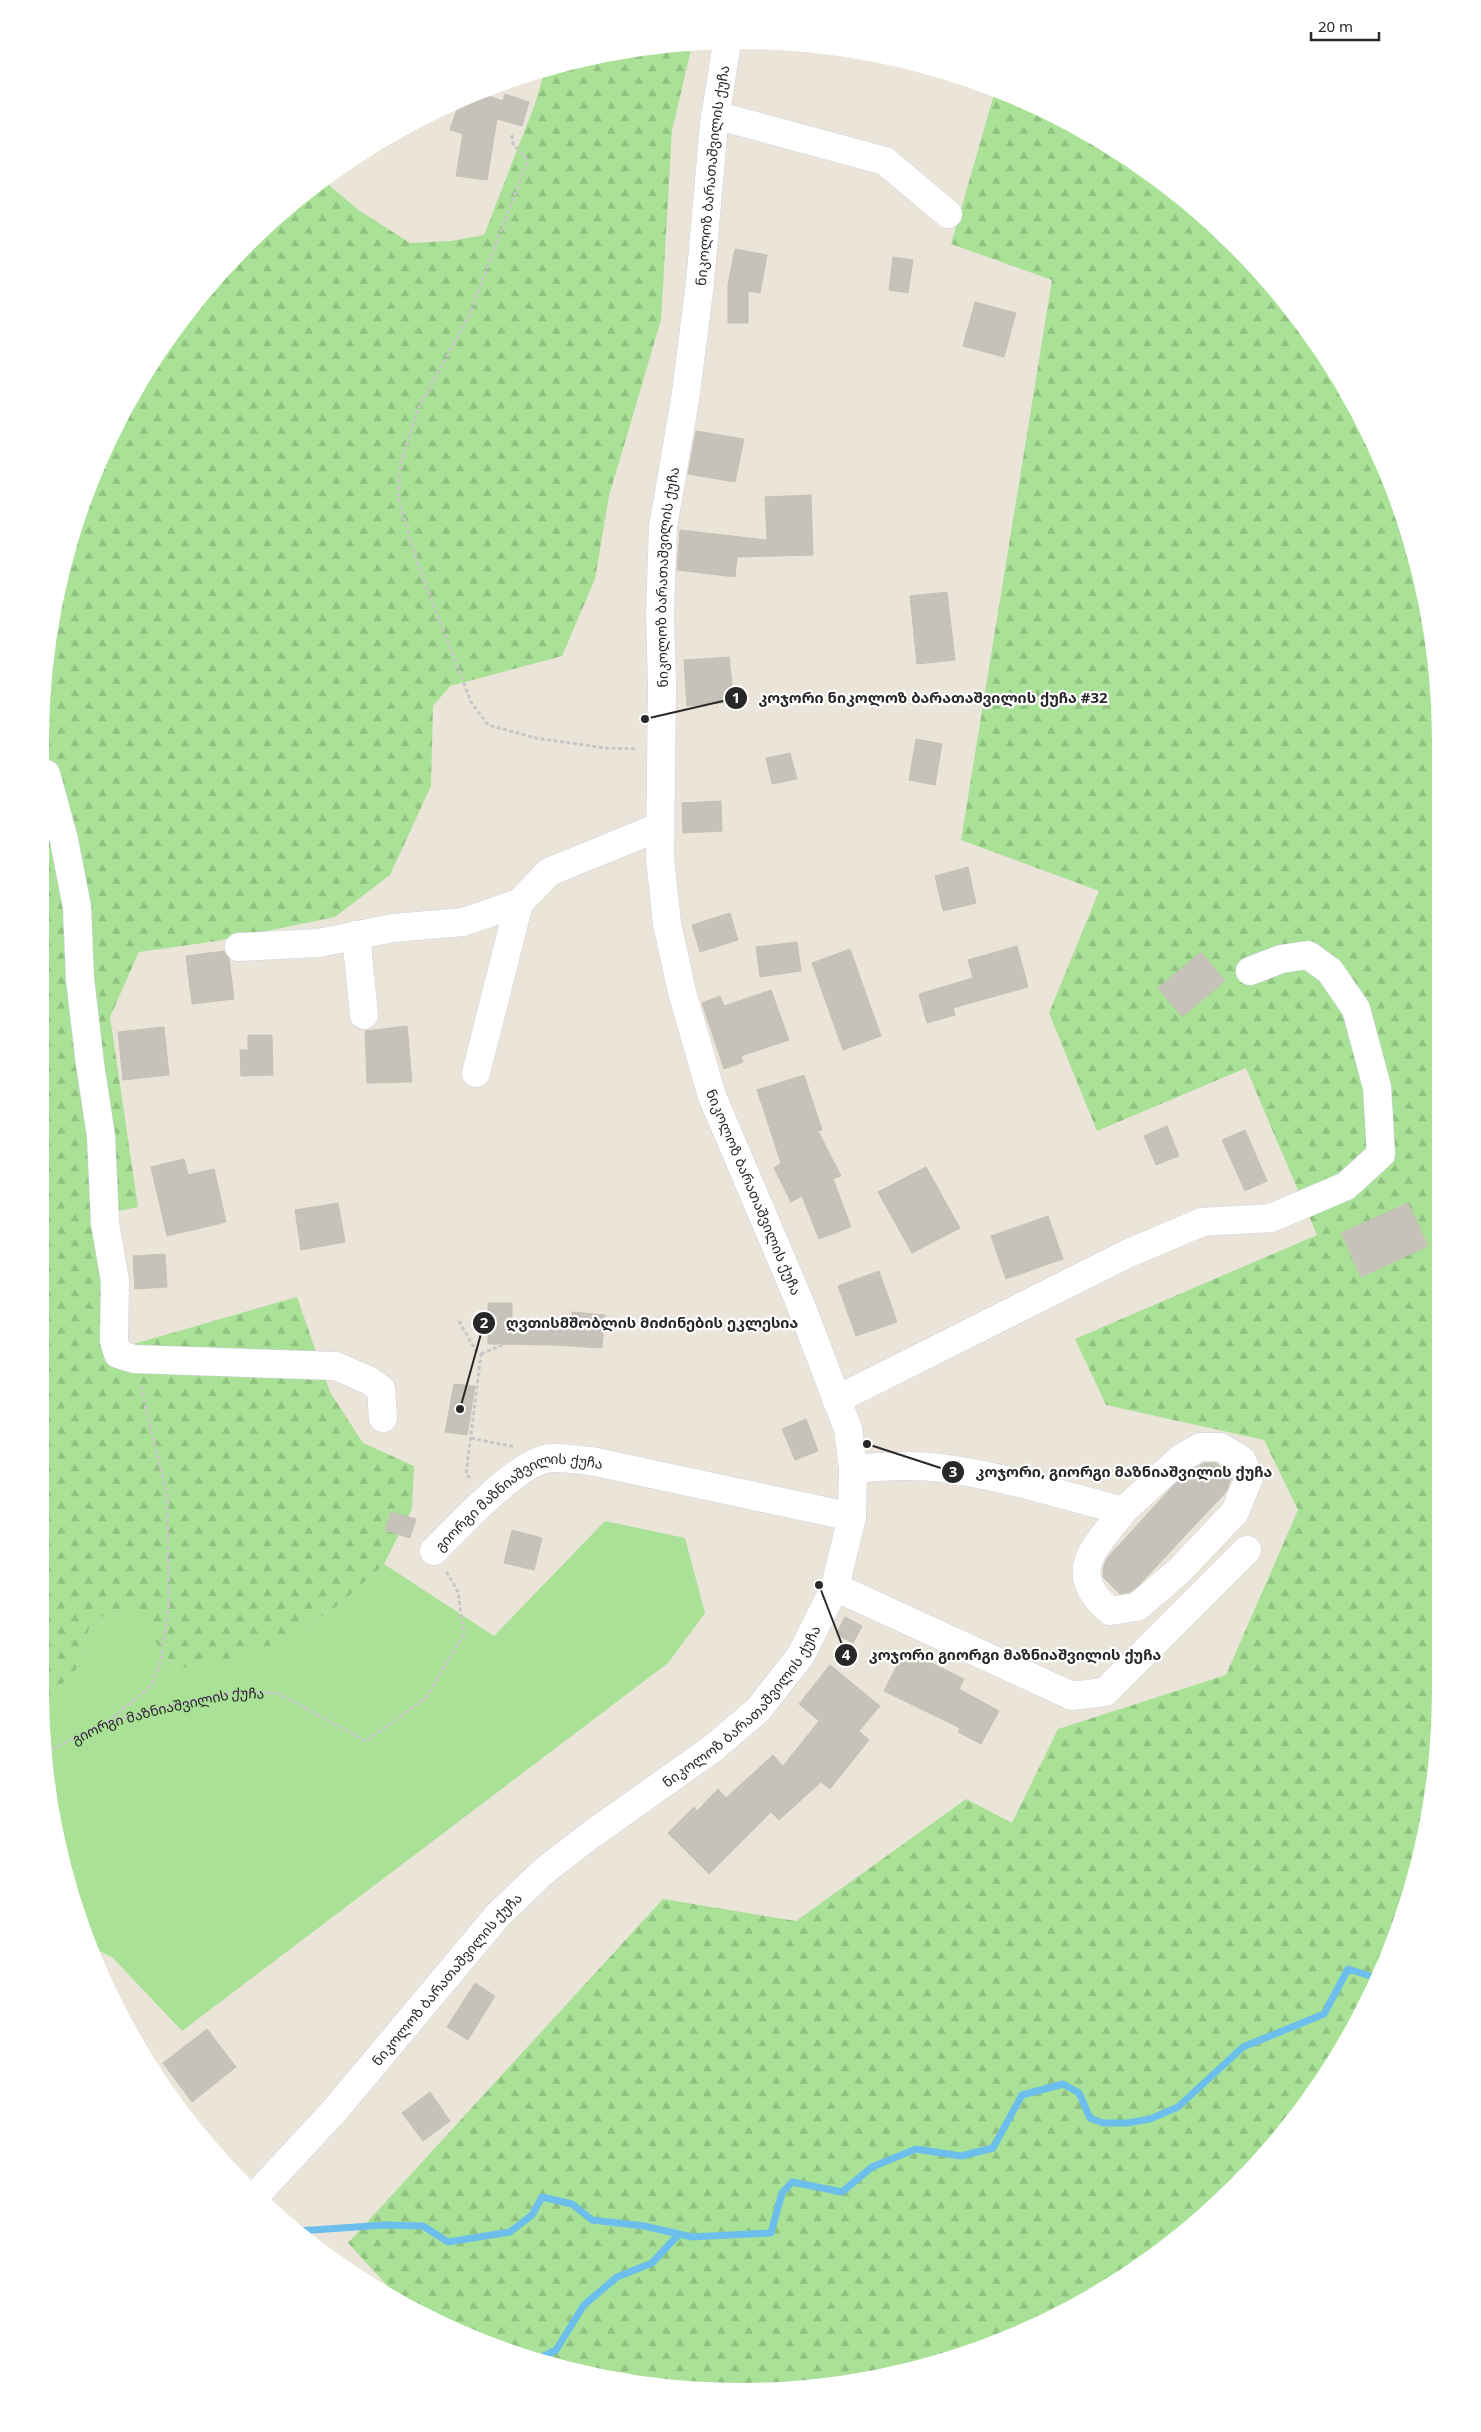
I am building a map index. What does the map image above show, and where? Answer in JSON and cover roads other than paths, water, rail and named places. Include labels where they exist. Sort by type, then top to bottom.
[{"type":"street","name":"ნიკოლოზ ბარათაშვილის ქუჩა","points":[[261,2190],[335,2110],[498,1915],[511,1902],[551,1866],[712,1749],[758,1710],[801,1654],[835,1587],[852,1517],[854,1469],[848,1430],[800,1303],[712,1096],[682,992],[667,923],[658,827],[660,613],[664,526],[686,400],[700,283],[715,114],[726,49]]},
{"type":"street","points":[[715,114],[885,161],[948,214]]},
{"type":"street","points":[[49,785],[64,840],[77,907],[80,979],[101,1136],[105,1223],[116,1281],[114,1341],[118,1354],[134,1358],[336,1366],[370,1381],[381,1389],[384,1418]]},
{"type":"street","points":[[239,947],[319,942],[393,928],[463,922],[519,903],[549,872],[658,827]]},
{"type":"street","points":[[476,1073],[519,903]]},
{"type":"street","points":[[356,935],[364,1015]]},
{"type":"street","points":[[836,1400],[1127,1254],[1202,1222],[1271,1218],[1346,1186],[1380,1154],[1377,1087],[1356,1009],[1330,971],[1308,955],[1281,958],[1250,971]]},
{"type":"street","points":[[1200,1447],[1220,1447],[1242,1460],[1249,1477],[1235,1512],[1179,1571],[1137,1607],[1110,1611],[1094,1598],[1085,1575],[1092,1553],[1123,1511],[1181,1458],[1200,1447]]},
{"type":"street","name":"გიორგი მაზნიაშვილის ქუჩა","points":[[434,1551],[478,1506],[529,1465],[546,1458],[591,1461],[852,1517]]},
{"type":"street","points":[[854,1469],[886,1466],[940,1468],[1024,1485],[1123,1511]]},
{"type":"street","points":[[835,1587],[1072,1696],[1105,1692],[1247,1550]]},
{"type":"waterway","points":[[307,2230],[385,2225],[423,2226],[448,2242],[510,2232],[532,2215],[542,2197],[572,2204],[592,2220],[644,2226],[692,2237],[771,2233],[782,2193],[792,2182],[842,2192],[872,2167],[916,2149],[961,2156],[993,2148],[1022,2095],[1063,2084],[1079,2093],[1090,2118],[1103,2123],[1127,2123],[1150,2119],[1178,2107],[1243,2047],[1324,2014],[1348,1969],[1371,1976]]},
{"type":"waterway","points":[[545,2355],[556,2350],[584,2305],[617,2277],[652,2263],[678,2235]]},
{"type":"place","name":"კოჯორი ნიკოლოზ ბარათაშვილის ქუჩა #32","points":[[645,719]]},
{"type":"place","name":"ღვთისმშობლის მიძინების ეკლესია","points":[[460,1409]]},
{"type":"place","name":"კოჯორი, გიორგი მაზნიაშვილის ქუჩა","points":[[867,1444]]},
{"type":"place","name":"კოჯორი გიორგი მაზნიაშვილის ქუჩა","points":[[819,1585]]}]
